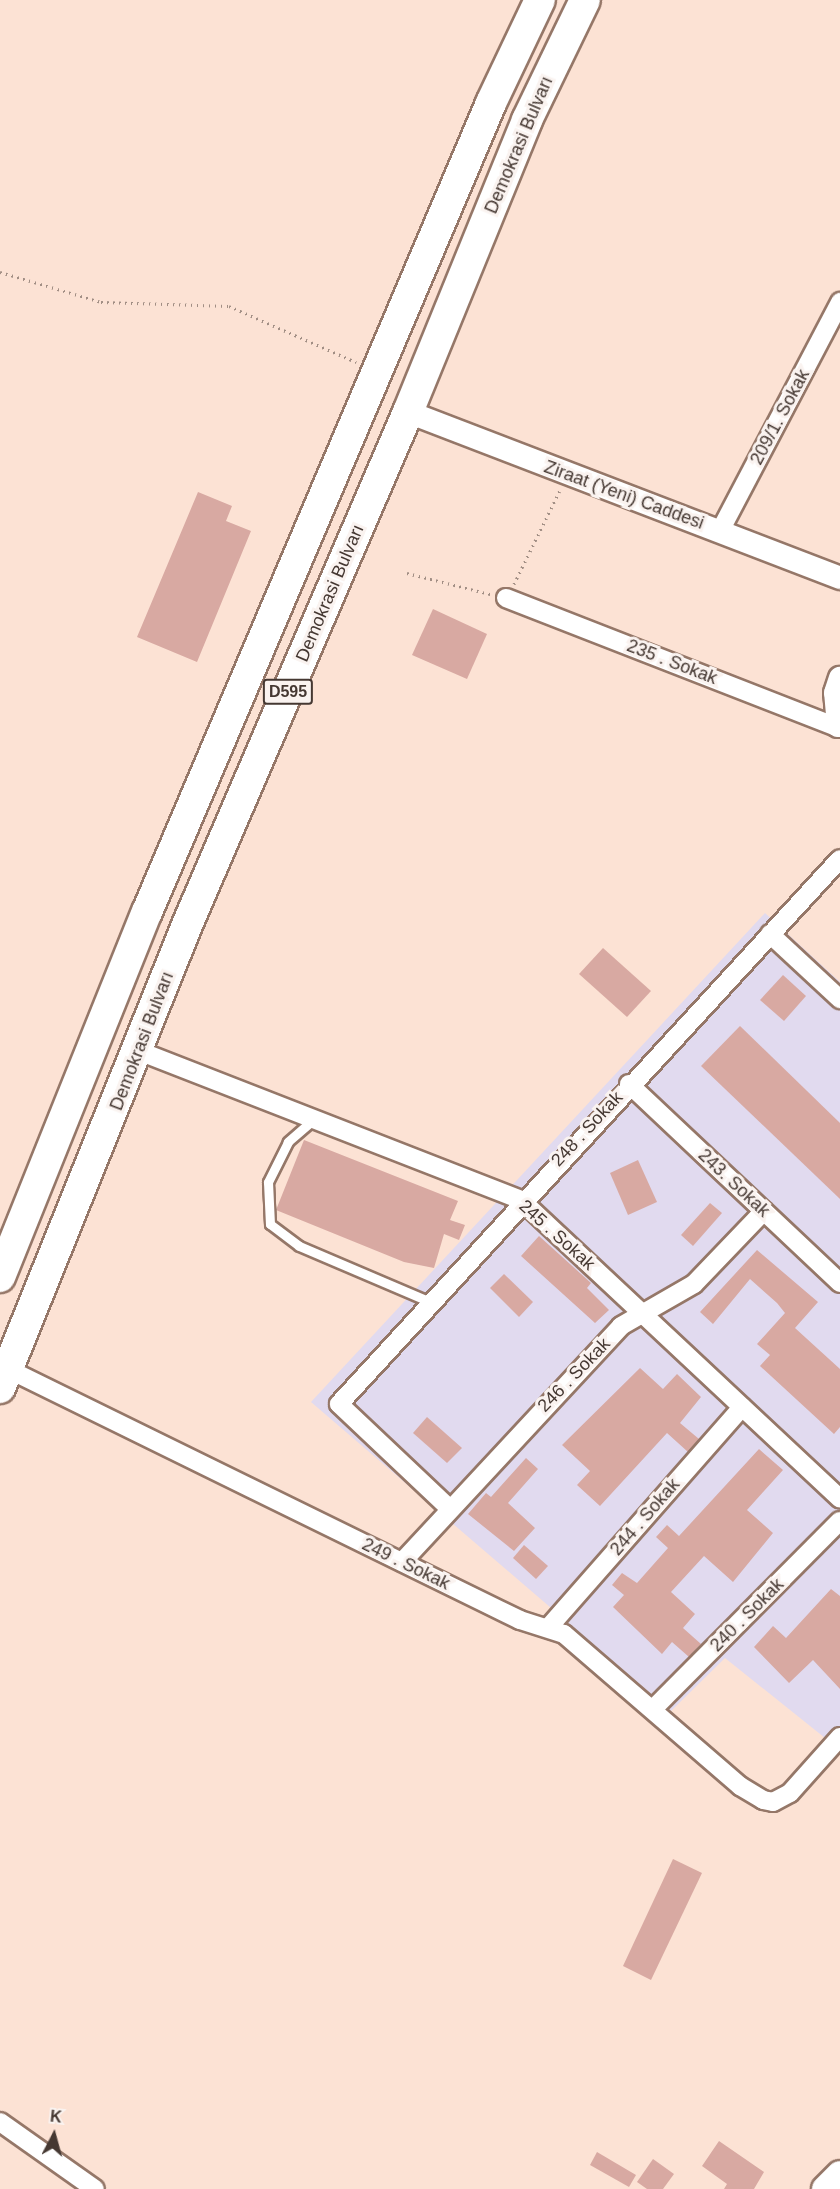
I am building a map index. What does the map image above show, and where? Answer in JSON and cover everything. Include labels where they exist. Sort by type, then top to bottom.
[{"type":"highway","name":"D595","points":[[0,1276],[147,912],[490,103],[540,0]]},
{"type":"highway","name":"Demokrasi Bulvarı","points":[[4,1379],[139,1052],[187,925],[408,412],[527,120],[585,0]]},
{"type":"main road","points":[[825,2189],[840,2174]]},
{"type":"street","name":"209/1. Sokak","points":[[720,531],[840,302]]},
{"type":"street","name":"Ziraat (Yeni) Caddesi","points":[[408,412],[840,578]]},
{"type":"street","name":"235 . Sokak","points":[[506,598],[839,727]]},
{"type":"street","points":[[839,727],[835,693],[840,678]]},
{"type":"street","name":"248 . Sokak","points":[[448,1507],[339,1404],[628,1084],[840,859]]},
{"type":"street","points":[[770,934],[840,999]]},
{"type":"street","name":"245 . Sokak","points":[[139,1052],[522,1200],[840,1499]]},
{"type":"street","name":"243. Sokak","points":[[628,1084],[840,1283]]},
{"type":"street","name":"246 . Sokak","points":[[402,1562],[448,1507],[621,1326],[694,1284],[764,1211]]},
{"type":"street","name":"249 . Sokak","points":[[4,1379],[402,1562],[520,1620],[548,1628],[576,1641],[740,1786],[773,1802],[798,1785],[840,1737]]},
{"type":"street","name":"244 . Sokak","points":[[548,1628],[742,1407]]},
{"type":"street","name":"240 . Sokak","points":[[653,1709],[840,1521]]},
{"type":"street","points":[[0,2122],[95,2189]]},
{"type":"lane","points":[[314,1119],[288,1142],[268,1182],[270,1224],[299,1246],[430,1302]]},
{"type":"path","points":[[0,272],[101,302],[229,306],[377,371]]},
{"type":"path","points":[[407,573],[506,598],[568,475]]},
{"type":"shaded area","points":[[765,913],[840,982],[840,1750],[725,1658],[671,1711],[311,1402]]},
{"type":"building","points":[[198,492],[232,506],[226,521],[251,531],[197,662],[137,637]]},
{"type":"building","points":[[433,609],[487,634],[467,679],[412,655]]},
{"type":"building","points":[[603,948],[651,991],[627,1017],[579,974]]},
{"type":"building","points":[[783,975],[806,996],[784,1021],[760,1000]]},
{"type":"building","points":[[740,1026],[840,1123],[840,1199],[701,1066]]},
{"type":"building","points":[[304,1140],[458,1201],[450,1220],[465,1225],[459,1240],[444,1234],[434,1268],[404,1262],[276,1210]]},
{"type":"building","points":[[638,1160],[657,1202],[628,1215],[610,1173]]},
{"type":"building","points":[[710,1203],[722,1213],[693,1246],[681,1235]]},
{"type":"building","points":[[539,1236],[591,1283],[587,1288],[609,1310],[595,1323],[521,1256]]},
{"type":"building","points":[[757,1250],[818,1302],[795,1328],[840,1369],[840,1427],[834,1434],[760,1366],[770,1355],[757,1344],[785,1313],[777,1303],[750,1279],[713,1324],[700,1312]]},
{"type":"building","points":[[504,1274],[533,1302],[519,1317],[490,1288]]},
{"type":"building","points":[[640,1368],[663,1389],[677,1374],[701,1397],[680,1423],[699,1439],[688,1452],[667,1433],[600,1506],[577,1485],[590,1471],[562,1445]]},
{"type":"building","points":[[427,1417],[462,1448],[447,1463],[413,1433]]},
{"type":"building","points":[[759,1449],[783,1470],[747,1510],[773,1533],[733,1582],[704,1556],[671,1592],[695,1614],[683,1628],[701,1644],[689,1657],[672,1642],[662,1654],[613,1607],[624,1595],[612,1585],[622,1573],[637,1583],[668,1548],[656,1537],[667,1525],[679,1536]]},
{"type":"building","points":[[526,1458],[538,1469],[508,1503],[535,1528],[514,1551],[468,1514],[486,1493],[491,1497]]},
{"type":"building","points":[[524,1545],[548,1566],[536,1579],[513,1558]]},
{"type":"building","points":[[831,1589],[840,1596],[840,1689],[813,1660],[789,1683],[754,1647],[773,1626],[786,1638]]},
{"type":"building","points":[[673,1859],[702,1873],[651,1980],[623,1966]]},
{"type":"building","points":[[719,2141],[764,2172],[754,2189],[724,2189],[727,2184],[702,2166]]},
{"type":"building","points":[[597,2152],[636,2175],[629,2187],[590,2165]]},
{"type":"building","points":[[653,2159],[674,2174],[663,2189],[647,2189],[637,2182]]}]
